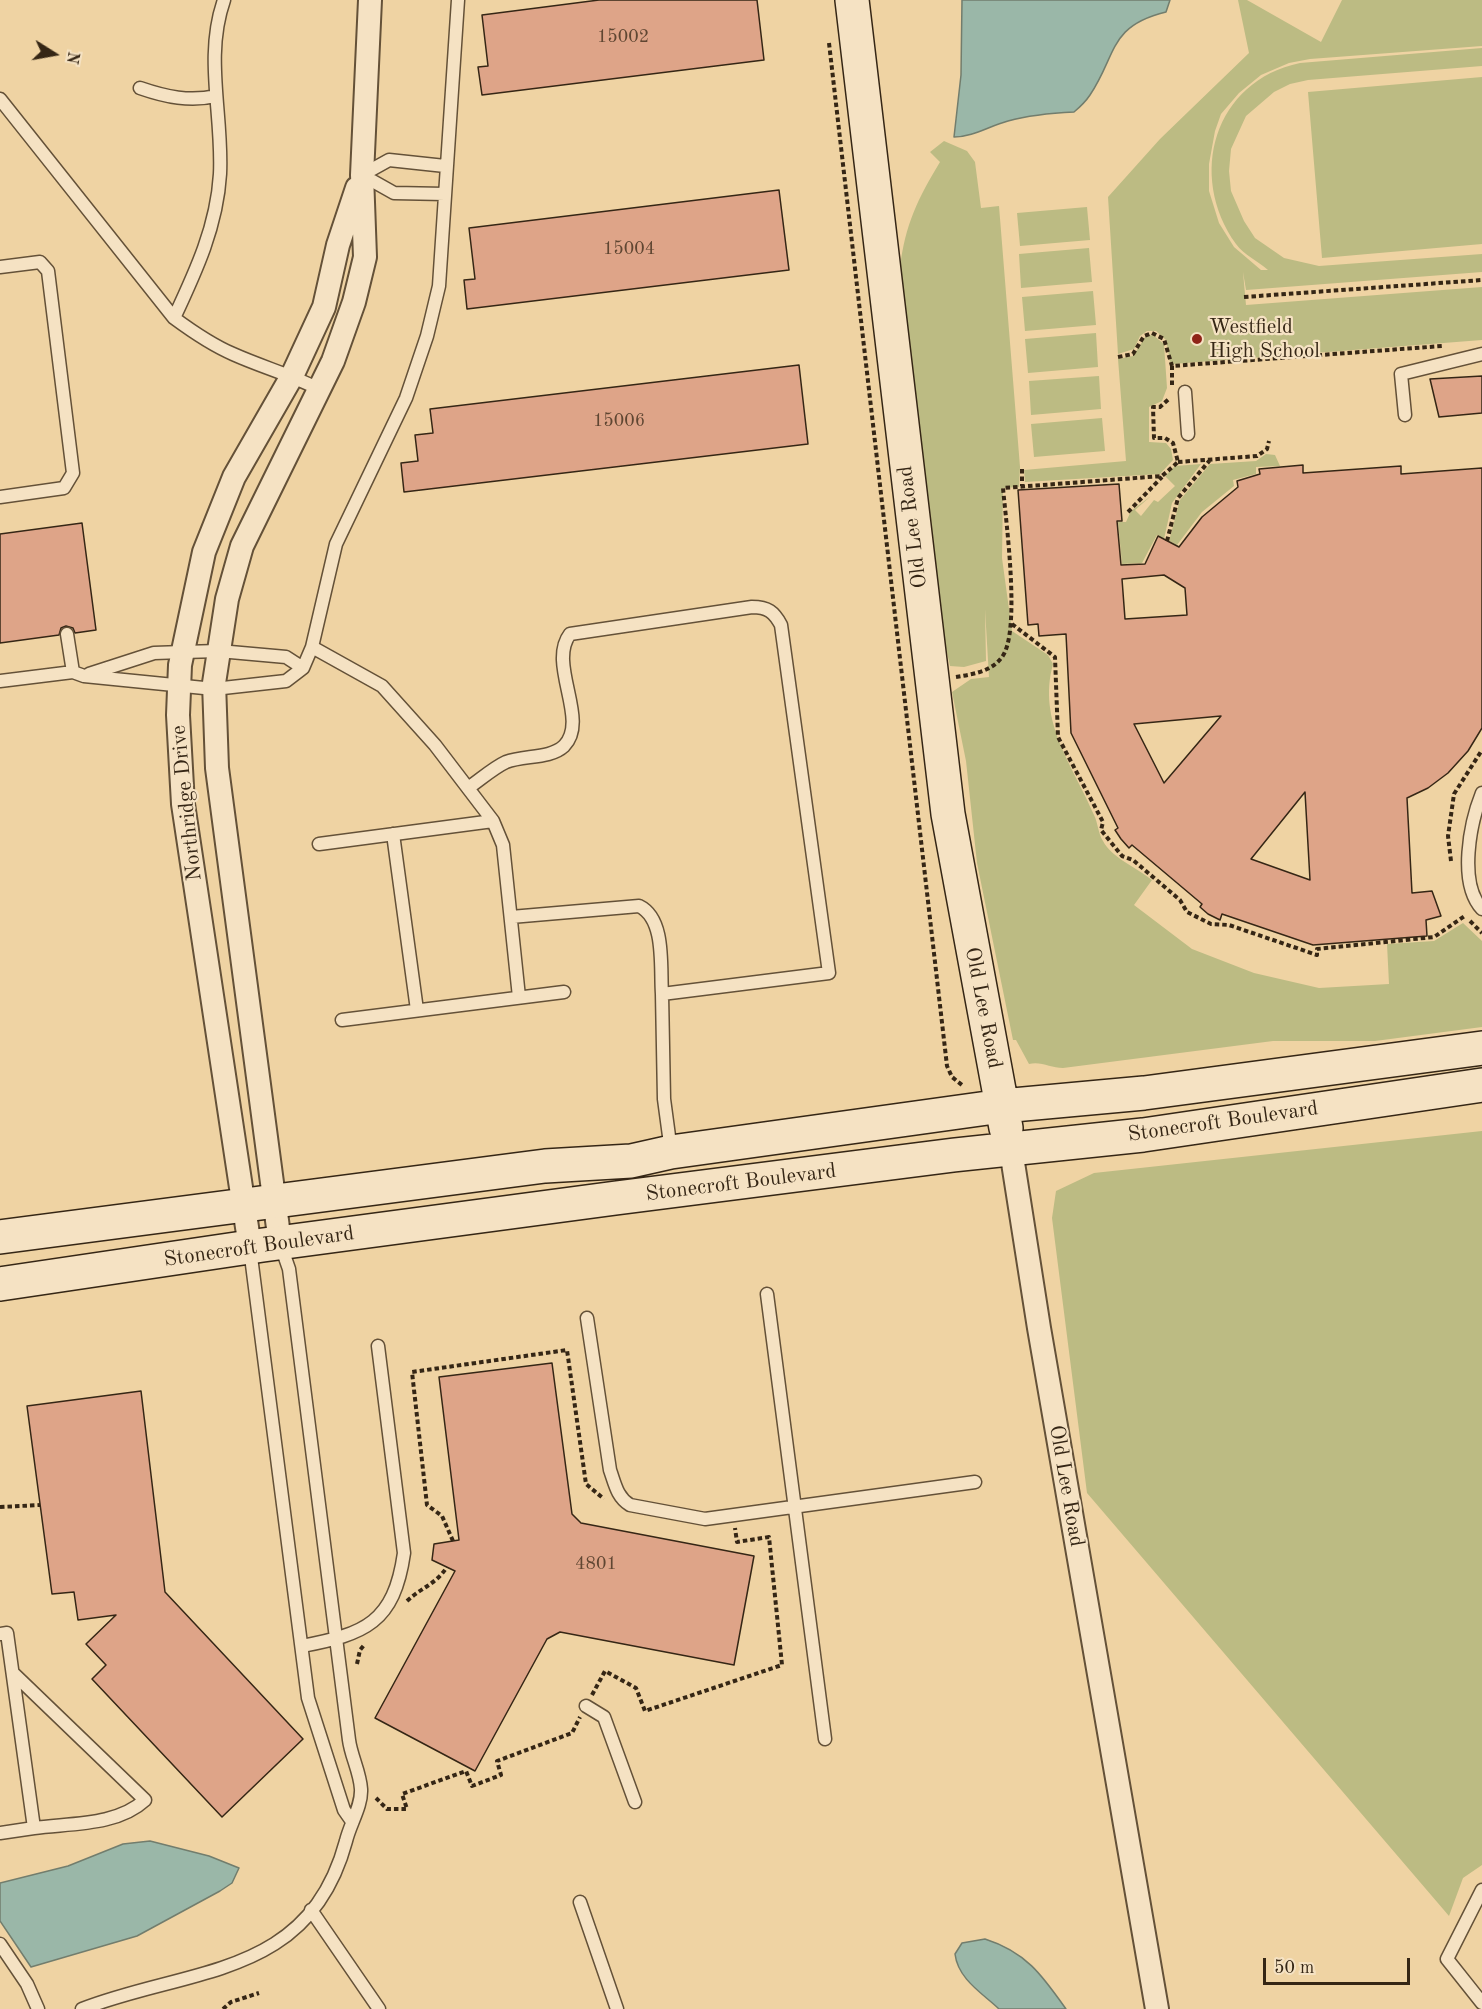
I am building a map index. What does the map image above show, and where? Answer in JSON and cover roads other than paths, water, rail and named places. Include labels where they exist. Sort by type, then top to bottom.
[{"type":"main road","name":"Old Lee Road","points":[[852,0],[932,682],[960,888],[1011,1150]]},
{"type":"main road","name":"Stonecroft Boulevard","points":[[0,1237],[545,1166],[631,1161],[671,1152],[1002,1106],[1144,1093],[1482,1048]]},
{"type":"main road","name":"Stonecroft Boulevard","points":[[0,1284],[265,1245],[872,1165],[1143,1135],[1482,1085]]},
{"type":"street","name":"Northridge Drive","points":[[265,1245],[258,1203],[217,768],[214,689],[227,599],[242,546],[333,361],[354,302],[365,257],[362,175],[370,0]]},
{"type":"street","name":"Northridge Drive","points":[[265,1245],[183,804],[180,687],[183,652],[204,552],[234,477],[292,376],[324,307],[338,245],[362,175]]},
{"type":"street","name":"Old Lee Road","points":[[1011,1150],[1039,1329],[1157,2009]]},
{"type":"lane","points":[[174,318],[204,254],[215,212],[220,174],[214,43],[224,0]]},
{"type":"lane","points":[[79,674],[214,689],[286,681],[303,668],[312,647],[336,544],[406,398],[427,336],[439,286],[445,225],[445,166],[458,0]]},
{"type":"lane","points":[[140,88],[174,98],[201,99],[216,96]]},
{"type":"lane","points":[[0,99],[174,318],[201,338],[234,355],[292,376],[319,389]]},
{"type":"lane","points":[[362,175],[388,160],[445,166]]},
{"type":"lane","points":[[362,175],[394,193],[444,194]]},
{"type":"lane","points":[[0,267],[40,262],[48,271],[73,473],[72,479],[64,488],[0,497]]},
{"type":"lane","points":[[1405,415],[1401,374],[1482,354]]},
{"type":"lane","points":[[1185,392],[1188,434]]},
{"type":"lane","points":[[468,788],[506,763],[554,753],[570,738],[572,723],[562,650],[570,634],[752,607],[764,607],[774,613],[781,626],[829,973],[662,994]]},
{"type":"lane","points":[[67,634],[79,674]]},
{"type":"lane","points":[[312,647],[382,686],[435,745],[493,821],[503,845],[519,997]]},
{"type":"lane","points":[[0,681],[79,674],[154,653],[219,651],[286,657],[303,668]]},
{"type":"lane","points":[[1482,793],[1472,827],[1469,856],[1471,888],[1482,909]]},
{"type":"lane","points":[[319,844],[493,821]]},
{"type":"lane","points":[[393,834],[417,1011]]},
{"type":"lane","points":[[511,917],[639,906],[648,911],[657,925],[662,994],[664,1099],[671,1152]]},
{"type":"lane","points":[[342,1020],[564,992]]},
{"type":"lane","points":[[82,2009],[152,1986],[240,1963],[289,1935],[311,1910],[338,1868],[351,1820],[358,1806],[361,1790],[348,1740],[289,1269],[265,1245]]},
{"type":"lane","points":[[265,1245],[308,1698],[344,1810],[351,1820]]},
{"type":"lane","points":[[767,1294],[825,1739]]},
{"type":"lane","points":[[587,1318],[610,1470],[622,1500],[630,1505],[705,1519],[975,1482]]},
{"type":"lane","points":[[302,1646],[336,1639],[369,1626],[379,1617],[395,1590],[402,1565],[404,1553],[378,1346]]},
{"type":"lane","points":[[0,1634],[7,1634],[34,1828]]},
{"type":"lane","points":[[0,1833],[113,1818],[136,1809],[145,1800],[13,1673]]},
{"type":"lane","points":[[586,1706],[604,1717],[635,1802]]},
{"type":"lane","points":[[1482,1890],[1447,1959],[1482,2003]]},
{"type":"lane","points":[[580,1902],[617,2009]]},
{"type":"lane","points":[[311,1910],[379,2009]]},
{"type":"lane","points":[[0,1944],[27,1984],[39,2009]]},
{"type":"place","name":"Westfield High School","points":[[1197,339]]}]
